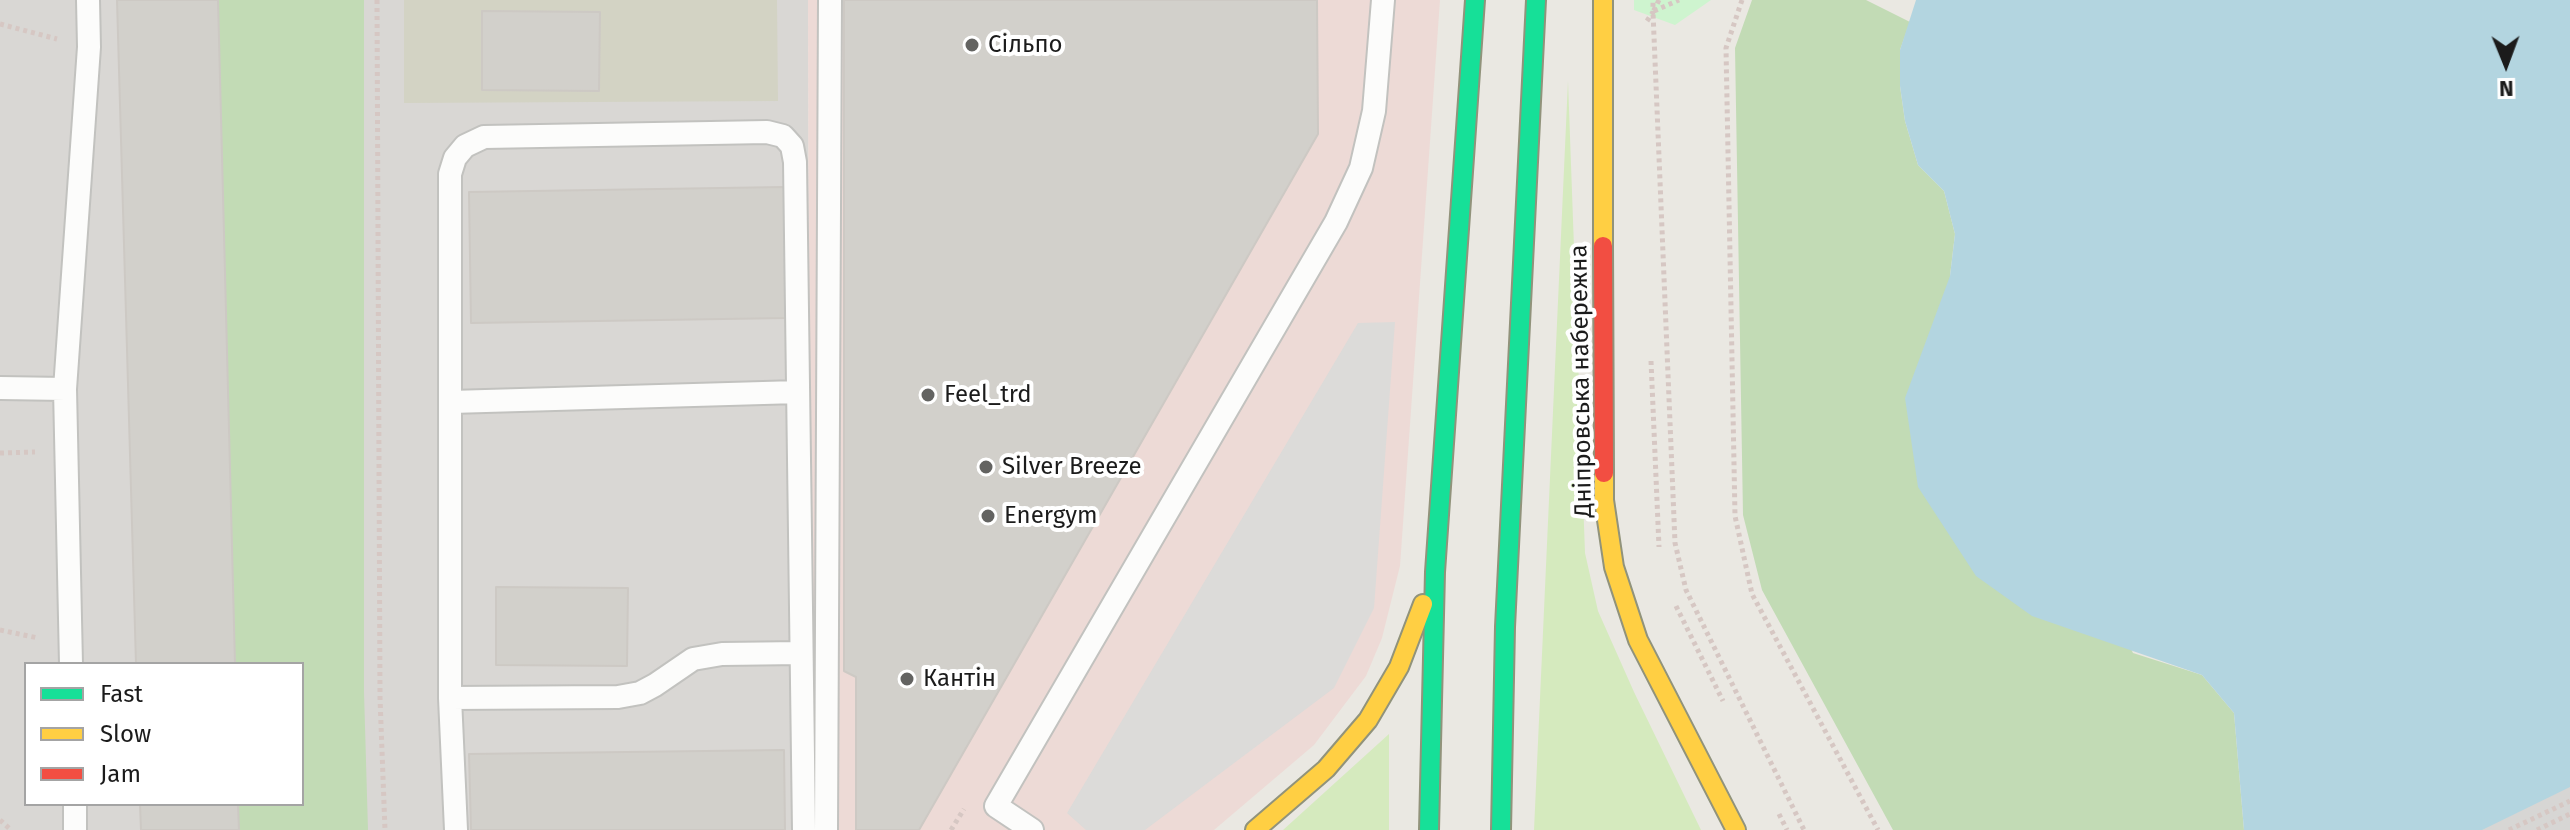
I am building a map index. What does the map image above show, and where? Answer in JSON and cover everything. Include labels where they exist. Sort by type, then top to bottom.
[{"type":"main road","points":[[1429,830],[1435,572],[1475,0]]},
{"type":"main road","points":[[1501,830],[1505,627],[1536,0]]},
{"type":"main road","name":"Дніпровська набережна","points":[[1603,0],[1604,500],[1614,567],[1638,640],[1736,830]]},
{"type":"main road","points":[[1255,830],[1326,769],[1368,720],[1399,667],[1435,572]]},
{"type":"lane","points":[[71,662],[65,389],[89,47],[88,0]]},
{"type":"lane","points":[[826,830],[830,0]]},
{"type":"lane","points":[[1032,830],[996,806],[1336,222],[1361,168],[1374,111],[1383,0]]},
{"type":"lane","points":[[456,830],[450,698],[450,174],[455,158],[465,146],[484,137],[767,132],[783,136],[792,146],[795,162],[804,830]]},
{"type":"lane","points":[[0,388],[65,389]]},
{"type":"lane","points":[[451,402],[798,392]]},
{"type":"lane","points":[[450,698],[618,697],[640,693],[693,659],[722,654],[801,653]]},
{"type":"lane","points":[[75,806],[75,830]]},
{"type":"path","points":[[377,0],[380,682],[385,830]]},
{"type":"path","points":[[1656,0],[1653,12],[1675,543],[1686,590],[1804,830]]},
{"type":"path","points":[[1640,33],[1653,12],[1679,0]]},
{"type":"path","points":[[1742,0],[1726,48],[1735,516],[1752,594],[1878,830]]},
{"type":"path","points":[[0,24],[89,47]]},
{"type":"path","points":[[1651,346],[1659,554]]},
{"type":"path","points":[[1671,597],[1726,706]]},
{"type":"path","points":[[2509,830],[2570,801]]},
{"type":"path","points":[[1773,803],[1787,830]]},
{"type":"path","points":[[2537,830],[2570,814]]},
{"type":"path","points":[[0,820],[6,829]]},
{"type":"shaded area","points":[[0,0],[808,0],[810,830],[0,830]]},
{"type":"shaded area","points":[[404,0],[777,0],[778,101],[404,103]]},
{"type":"shaded area","points":[[808,0],[1440,0],[1400,566],[1382,638],[1366,676],[1314,745],[1214,830],[810,830]]},
{"type":"shaded area","points":[[1395,322],[1374,608],[1334,688],[1145,830],[1086,830],[1067,813],[1358,323]]},
{"type":"green space","points":[[218,0],[364,0],[364,692],[368,830],[239,830],[238,806],[304,806],[304,662],[235,662]]},
{"type":"green space","points":[[1634,0],[1711,0],[1675,25],[1634,10]]},
{"type":"green space","points":[[1752,0],[1866,0],[1910,22],[1900,50],[1900,86],[1905,121],[1918,165],[1944,191],[1955,234],[1950,276],[2133,653],[2202,675],[2234,713],[2244,830],[1893,830],[1762,590],[1743,515],[1735,48]]},
{"type":"green space","points":[[1568,81],[1585,553],[1598,611],[1701,830],[1534,830]]},
{"type":"green space","points":[[1389,734],[1389,830],[1283,830]]},
{"type":"water","points":[[1916,0],[2570,0],[2570,830],[2244,830],[2234,713],[2202,675],[2032,616],[1976,576],[1918,487],[1905,398],[1950,276],[1955,234],[1944,191],[1918,165],[1905,121],[1900,86],[1900,50]]},
{"type":"pier","points":[[2570,787],[2570,830],[2482,830]]},
{"type":"building","points":[[117,0],[218,0],[235,662],[136,662]]},
{"type":"building","name":"Silver Breeze","points":[[844,0],[1317,0],[1318,134],[919,830],[856,830],[856,677],[844,671]]},
{"type":"building","points":[[482,11],[600,12],[599,91],[482,90]]},
{"type":"building","points":[[784,187],[786,318],[471,323],[469,192]]},
{"type":"building","points":[[496,587],[628,588],[627,666],[496,665]]},
{"type":"building","points":[[784,750],[785,830],[471,830],[469,754]]},
{"type":"building","points":[[140,806],[238,806],[239,830],[141,830]]},
{"type":"traffic: fast","points":[[1429,830],[1435,572],[1475,0]]},
{"type":"traffic: fast","points":[[1501,830],[1505,627],[1536,0]]},
{"type":"traffic: slow","points":[[1603,0],[1603,246]]},
{"type":"traffic: slow","points":[[1604,473],[1604,500],[1614,567],[1638,640],[1736,830]]},
{"type":"traffic: slow","points":[[1255,830],[1326,769],[1368,720],[1399,667],[1423,604]]},
{"type":"traffic: jam","points":[[1603,246],[1604,473]]},
{"type":"place","name":"Сільпо","points":[[972,45]]},
{"type":"place","name":"Feel_trd","points":[[928,395]]},
{"type":"place","name":"Silver Breeze","points":[[986,467]]},
{"type":"place","name":"Energym","points":[[988,516]]},
{"type":"place","name":"Кантін","points":[[907,679]]}]
